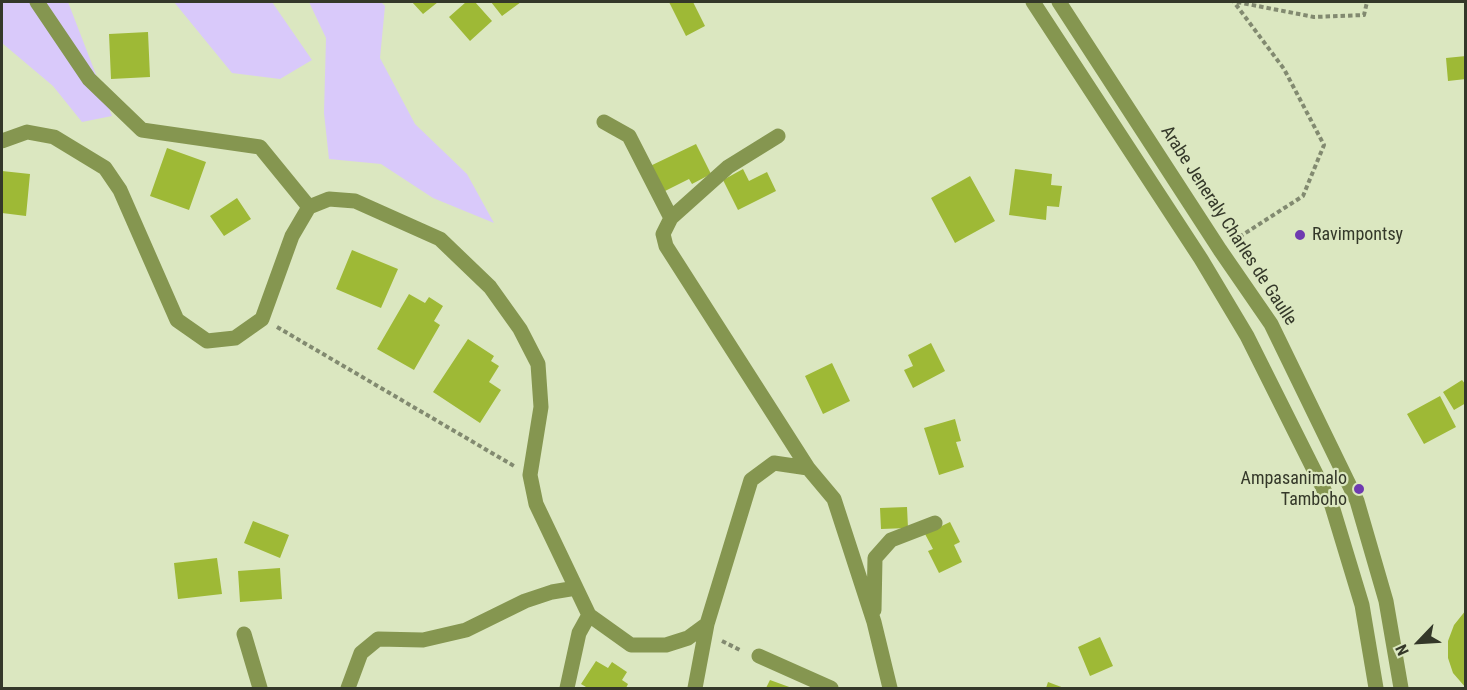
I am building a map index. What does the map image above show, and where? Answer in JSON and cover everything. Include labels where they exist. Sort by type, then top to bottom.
[{"type":"street","points":[[37,2],[89,79],[142,130],[260,147],[309,207]]},
{"type":"street","points":[[1033,2],[1201,259],[1247,336],[1332,506],[1362,605],[1376,688]]},
{"type":"street","name":"Arabe Jeneraly Charles de Gaulle","points":[[1059,2],[1220,250],[1271,324],[1357,501],[1386,601],[1401,688]]},
{"type":"street","points":[[604,122],[629,136],[671,218]]},
{"type":"street","points":[[2,141],[27,132],[54,136],[105,168],[120,190],[177,320],[207,341],[235,338],[262,319],[292,236],[309,207],[329,199],[355,201],[440,239],[490,287],[520,328],[538,364],[541,407],[531,475],[536,504],[589,615],[631,645],[666,645],[688,638],[707,624]]},
{"type":"street","points":[[778,136],[728,167],[671,218],[663,234],[666,246],[808,468],[834,499],[874,622],[890,688]]},
{"type":"street","points":[[695,688],[707,624],[751,480],[774,463],[808,468]]},
{"type":"street","points":[[874,622],[875,558],[891,540],[935,522]]},
{"type":"street","points":[[348,688],[361,653],[378,639],[423,640],[466,630],[525,601],[552,592],[576,588]]},
{"type":"street","points":[[567,688],[579,633],[589,615]]},
{"type":"street","points":[[244,634],[260,688]]},
{"type":"street","points":[[759,656],[831,688]]},
{"type":"path","points":[[1220,250],[1303,196],[1324,145],[1284,69],[1235,2]]},
{"type":"path","points":[[1235,2],[1314,17],[1364,15],[1367,2]]},
{"type":"path","points":[[262,319],[531,475]]},
{"type":"path","points":[[722,641],[743,651]]},
{"type":"shaded area","points":[[2,2],[68,2],[112,116],[82,122],[53,86],[2,43]]},
{"type":"shaded area","points":[[174,2],[272,2],[312,60],[280,79],[232,73]]},
{"type":"shaded area","points":[[309,2],[381,2],[385,6],[380,58],[415,124],[467,174],[494,223],[433,198],[381,164],[329,159],[324,113],[326,38]]},
{"type":"building","points":[[412,2],[438,2],[423,14]]},
{"type":"building","points":[[466,2],[475,2],[492,21],[470,41],[449,17]]},
{"type":"building","points":[[491,2],[521,2],[502,16]]},
{"type":"building","points":[[669,2],[693,2],[705,26],[686,36]]},
{"type":"building","points":[[148,32],[150,77],[111,79],[109,34]]},
{"type":"building","points":[[1466,56],[1466,79],[1448,81],[1446,58]]},
{"type":"building","points":[[696,144],[711,174],[692,184],[689,179],[663,192],[646,168]]},
{"type":"building","points":[[167,148],[206,162],[189,210],[150,196]]},
{"type":"building","points":[[743,169],[749,181],[767,172],[776,191],[738,210],[723,180]]},
{"type":"building","points":[[1015,169],[1052,174],[1051,185],[1062,186],[1059,207],[1047,206],[1046,220],[1009,215]]},
{"type":"building","points":[[2,171],[30,174],[26,216],[2,213]]},
{"type":"building","points":[[970,176],[995,221],[955,243],[931,198]]},
{"type":"building","points":[[237,198],[251,219],[224,236],[210,216]]},
{"type":"building","points":[[352,250],[398,269],[381,308],[336,289]]},
{"type":"building","points":[[409,294],[425,303],[429,297],[443,306],[434,321],[440,325],[414,370],[377,349]]},
{"type":"building","points":[[468,339],[494,356],[491,361],[499,366],[489,382],[501,390],[480,423],[433,392]]},
{"type":"building","points":[[931,343],[945,371],[913,388],[904,370],[913,366],[908,355]]},
{"type":"building","points":[[832,363],[850,401],[823,414],[805,376]]},
{"type":"building","points":[[1462,380],[1466,385],[1466,403],[1454,410],[1443,392]]},
{"type":"building","points":[[1440,396],[1456,427],[1424,444],[1407,414]]},
{"type":"building","points":[[955,419],[961,441],[956,442],[964,467],[939,475],[924,428]]},
{"type":"building","points":[[907,507],[908,528],[881,529],[880,508]]},
{"type":"building","points":[[253,521],[289,535],[280,558],[244,543]]},
{"type":"building","points":[[950,522],[960,542],[954,545],[962,562],[939,573],[928,551],[933,549],[925,534]]},
{"type":"building","points":[[217,558],[222,594],[178,599],[174,563]]},
{"type":"building","points":[[280,568],[282,599],[240,602],[238,571]]},
{"type":"building","points":[[1466,610],[1466,688],[1453,673],[1448,658],[1448,641],[1454,625]]},
{"type":"building","points":[[1100,637],[1113,666],[1090,676],[1078,647]]},
{"type":"building","points":[[596,661],[608,668],[612,662],[627,672],[622,680],[628,684],[626,688],[585,688],[581,684]]},
{"type":"building","points":[[770,680],[792,688],[766,688]]},
{"type":"building","points":[[1048,682],[1064,688],[1046,688]]},
{"type":"place","name":"Ravimpontsy","points":[[1300,235]]},
{"type":"place","name":"Ampasanimalo Tamboho","points":[[1359,489]]}]
